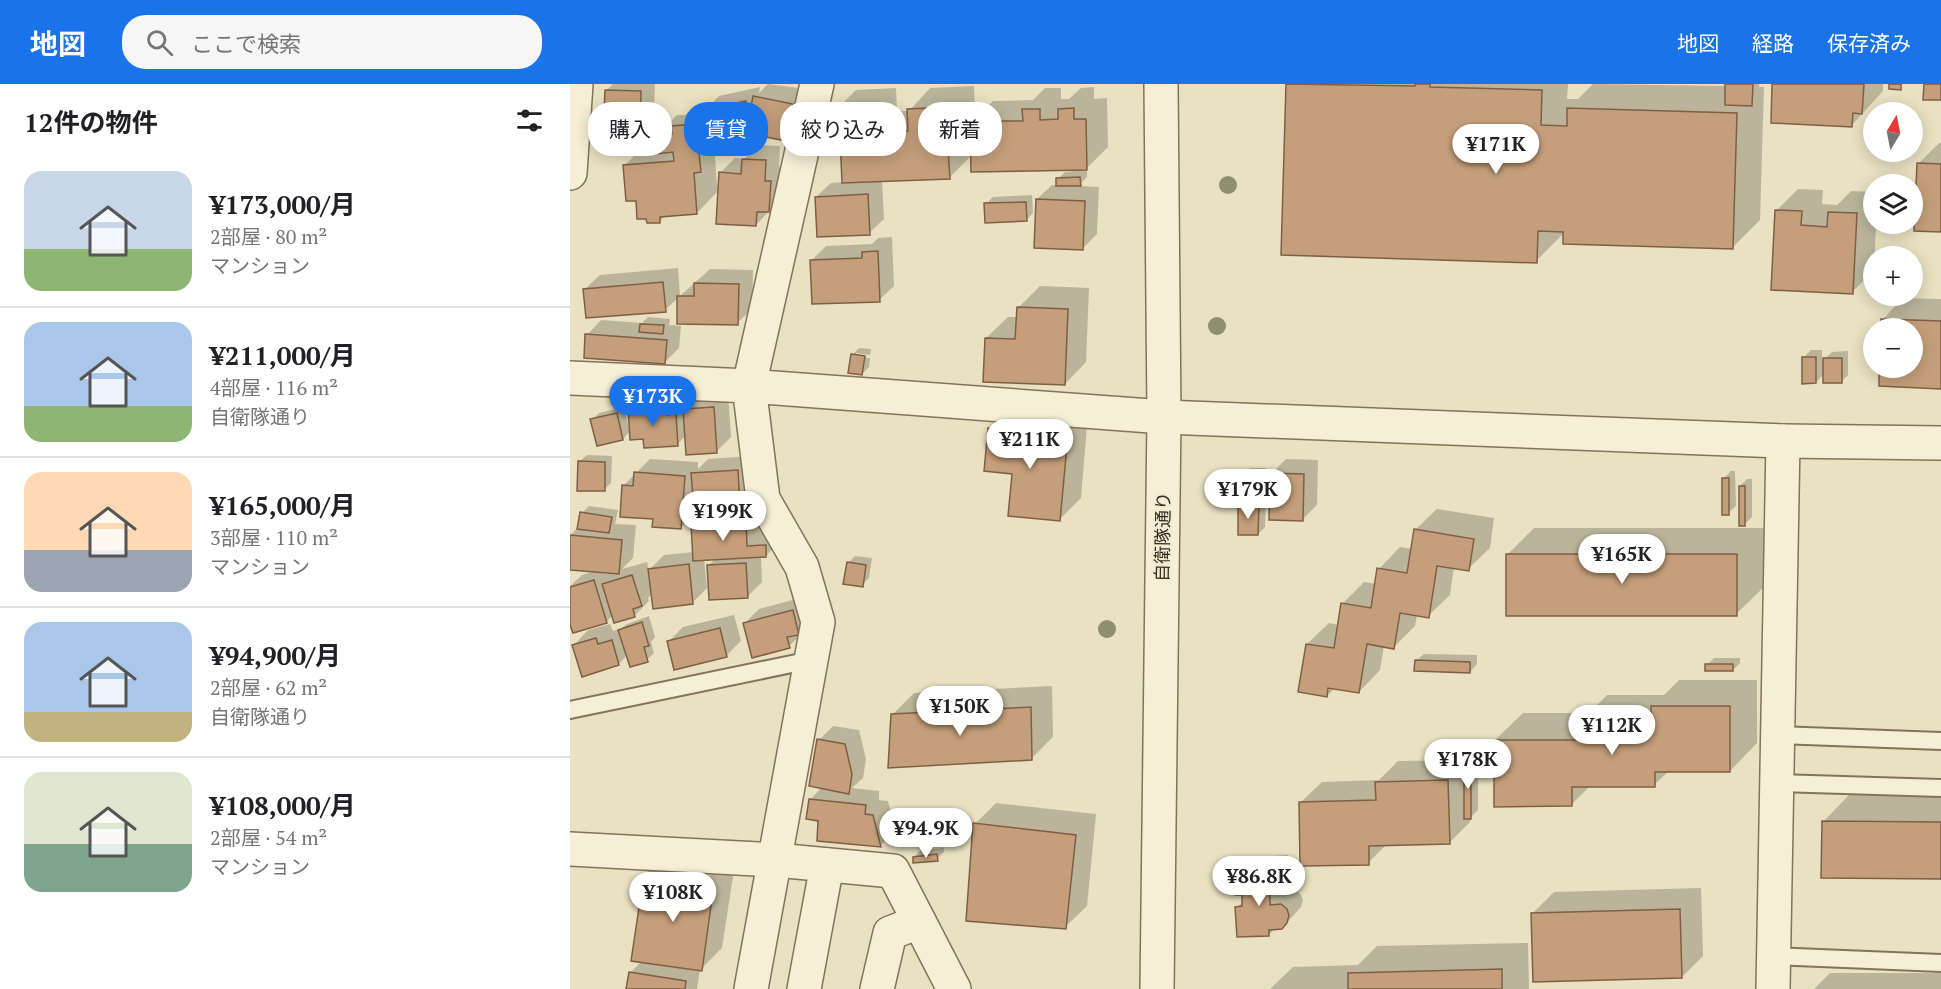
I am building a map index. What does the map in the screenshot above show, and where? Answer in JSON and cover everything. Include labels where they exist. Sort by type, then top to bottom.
[{"type":"street","points":[[570,173],[576,84]]},
{"type":"street","points":[[751,989],[818,622],[802,567],[763,500],[748,386],[817,84]]},
{"type":"street","name":"自衛隊通り","points":[[1157,989],[1164,417],[1161,84]]},
{"type":"street","points":[[570,378],[748,386],[1164,417],[1783,441],[1941,443]]},
{"type":"street","points":[[1773,989],[1783,441]]},
{"type":"street","points":[[570,849],[776,860],[893,871],[954,989]]},
{"type":"street","points":[[804,989],[827,865]]},
{"type":"street","points":[[877,989],[890,933],[919,922]]},
{"type":"lane","points":[[570,710],[811,660]]},
{"type":"lane","points":[[1777,735],[1941,741]]},
{"type":"lane","points":[[1777,783],[1941,788]]},
{"type":"lane","points":[[1773,956],[1941,963]]},
{"type":"building","points":[[1286,84],[1415,86],[1415,84],[1430,84],[1430,87],[1542,90],[1541,125],[1567,126],[1567,108],[1737,113],[1733,249],[1563,244],[1563,232],[1538,231],[1537,263],[1281,255]]},
{"type":"building","points":[[1725,84],[1753,84],[1752,106],[1725,105]]},
{"type":"building","points":[[1772,84],[1864,84],[1862,114],[1853,113],[1852,127],[1771,123]]},
{"type":"building","points":[[1889,84],[1901,84],[1901,90],[1889,89]]},
{"type":"building","points":[[1924,84],[1941,84],[1941,100],[1923,100]]},
{"type":"building","points":[[605,90],[641,91],[641,102],[604,102]]},
{"type":"building","points":[[753,96],[783,102],[780,102],[780,140],[768,137],[768,102],[752,102]]},
{"type":"building","points":[[1074,108],[1074,119],[1086,119],[1087,170],[971,172],[971,156],[1002,156],[1002,121],[1023,121],[1022,109],[1040,109],[1040,120],[1058,119],[1058,109]]},
{"type":"building","points":[[907,109],[918,109],[918,156],[948,156],[950,179],[842,183],[841,156],[906,156]]},
{"type":"building","points":[[684,125],[684,156],[699,156],[701,172],[694,173],[697,214],[660,217],[660,223],[647,223],[646,219],[637,219],[636,201],[626,201],[623,165],[674,161],[672,126]]},
{"type":"building","points":[[742,159],[766,160],[765,181],[771,181],[769,212],[757,212],[756,226],[716,224],[719,172],[741,174]]},
{"type":"building","points":[[1917,163],[1941,164],[1941,232],[1923,231],[1923,174],[1917,174]]},
{"type":"building","points":[[1080,177],[1081,186],[1056,186],[1056,178]]},
{"type":"building","points":[[868,194],[870,235],[817,237],[815,197]]},
{"type":"building","points":[[1036,199],[1085,201],[1083,250],[1034,248]]},
{"type":"building","points":[[1026,202],[1027,221],[985,223],[984,203]]},
{"type":"building","points":[[1775,210],[1802,211],[1801,225],[1827,227],[1828,212],[1857,213],[1853,294],[1771,290]]},
{"type":"building","points":[[878,251],[880,302],[812,304],[810,260],[862,258],[862,252]]},
{"type":"building","points":[[663,282],[666,312],[586,318],[583,289]]},
{"type":"building","points":[[694,283],[739,284],[738,325],[677,324],[677,296],[694,296]]},
{"type":"building","points":[[1017,307],[1068,309],[1065,385],[983,382],[985,338],[1015,339]]},
{"type":"building","points":[[1923,320],[1941,321],[1941,389],[1879,386],[1879,378],[1923,378]]},
{"type":"building","points":[[640,324],[664,325],[663,334],[639,332]]},
{"type":"building","points":[[585,334],[667,340],[665,364],[584,358]]},
{"type":"building","points":[[851,354],[865,356],[862,375],[848,373]]},
{"type":"building","points":[[1802,357],[1816,357],[1816,383],[1802,384]]},
{"type":"building","points":[[1823,358],[1842,358],[1842,383],[1823,383]]},
{"type":"building","points":[[666,406],[667,415],[676,414],[678,446],[644,448],[643,439],[630,440],[628,408]]},
{"type":"building","points":[[714,407],[717,453],[686,455],[683,409]]},
{"type":"building","points":[[617,413],[623,440],[597,446],[590,419]]},
{"type":"building","points":[[988,428],[1068,435],[1060,521],[1008,516],[1012,474],[984,471]]},
{"type":"building","points":[[578,461],[605,462],[605,491],[577,491]]},
{"type":"building","points":[[738,470],[740,507],[694,510],[691,473]]},
{"type":"building","points":[[634,472],[685,476],[681,529],[652,527],[653,519],[620,517],[622,485],[633,486]]},
{"type":"building","points":[[1270,473],[1304,474],[1303,521],[1269,520]]},
{"type":"building","points":[[1241,474],[1259,475],[1259,498],[1241,498]]},
{"type":"building","points":[[1722,478],[1729,478],[1729,515],[1722,515]]},
{"type":"building","points":[[1739,486],[1745,486],[1745,526],[1739,526]]},
{"type":"building","points":[[1238,504],[1259,505],[1258,535],[1238,535]]},
{"type":"building","points":[[580,512],[612,517],[609,533],[577,529]]},
{"type":"building","points":[[746,521],[747,546],[766,545],[766,557],[693,561],[691,524]]},
{"type":"building","points":[[1414,529],[1474,539],[1469,571],[1437,566],[1429,618],[1400,613],[1394,649],[1367,644],[1359,693],[1328,688],[1327,697],[1298,692],[1306,644],[1334,648],[1341,603],[1371,608],[1377,568],[1407,573]]},
{"type":"building","points":[[570,535],[622,540],[619,574],[570,570]]},
{"type":"building","points":[[1506,554],[1737,554],[1737,616],[1506,616]]},
{"type":"building","points":[[847,562],[866,565],[863,587],[843,584]]},
{"type":"building","points":[[746,563],[748,598],[709,600],[707,565]]},
{"type":"building","points":[[689,564],[693,604],[653,609],[648,569]]},
{"type":"building","points":[[632,575],[642,606],[633,609],[635,617],[614,623],[602,584]]},
{"type":"building","points":[[594,580],[607,623],[573,633],[570,625],[570,587]]},
{"type":"building","points":[[793,610],[799,635],[787,637],[790,648],[752,658],[743,623]]},
{"type":"building","points":[[642,622],[649,646],[644,647],[648,662],[630,667],[618,630]]},
{"type":"building","points":[[720,628],[727,657],[674,670],[667,641]]},
{"type":"building","points":[[596,638],[598,644],[612,640],[619,665],[582,677],[572,645]]},
{"type":"building","points":[[1415,660],[1470,662],[1470,673],[1414,671]]},
{"type":"building","points":[[1705,664],[1733,664],[1733,671],[1705,671]]},
{"type":"building","points":[[1651,706],[1730,706],[1730,772],[1655,772],[1655,787],[1572,787],[1572,806],[1494,807],[1494,740],[1579,740],[1579,722],[1651,722]]},
{"type":"building","points":[[1031,707],[1032,760],[888,768],[891,714]]},
{"type":"building","points":[[817,739],[845,744],[852,774],[849,794],[809,786]]},
{"type":"building","points":[[1471,761],[1471,819],[1464,819],[1464,762]]},
{"type":"building","points":[[1448,780],[1450,844],[1369,846],[1369,865],[1300,866],[1299,802],[1376,800],[1375,782]]},
{"type":"building","points":[[809,799],[866,805],[865,814],[873,815],[881,847],[817,841],[818,821],[806,819]]},
{"type":"building","points":[[1822,821],[1941,822],[1941,879],[1821,878]]},
{"type":"building","points":[[973,823],[1076,835],[1066,929],[966,921]]},
{"type":"building","points":[[937,854],[938,861],[913,863],[913,857]]},
{"type":"building","points":[[1274,869],[1275,893],[1270,893],[1270,905],[1281,904],[1287,909],[1289,915],[1287,923],[1282,929],[1269,930],[1269,936],[1237,937],[1235,907],[1242,906],[1242,895],[1235,895],[1234,880],[1258,879],[1257,870]]},
{"type":"building","points":[[644,874],[714,884],[702,971],[631,961]]},
{"type":"building","points":[[1680,909],[1682,978],[1533,982],[1531,913]]},
{"type":"building","points":[[1502,969],[1502,989],[1348,989],[1348,973]]},
{"type":"building","points":[[629,972],[686,981],[685,989],[626,989]]}]
